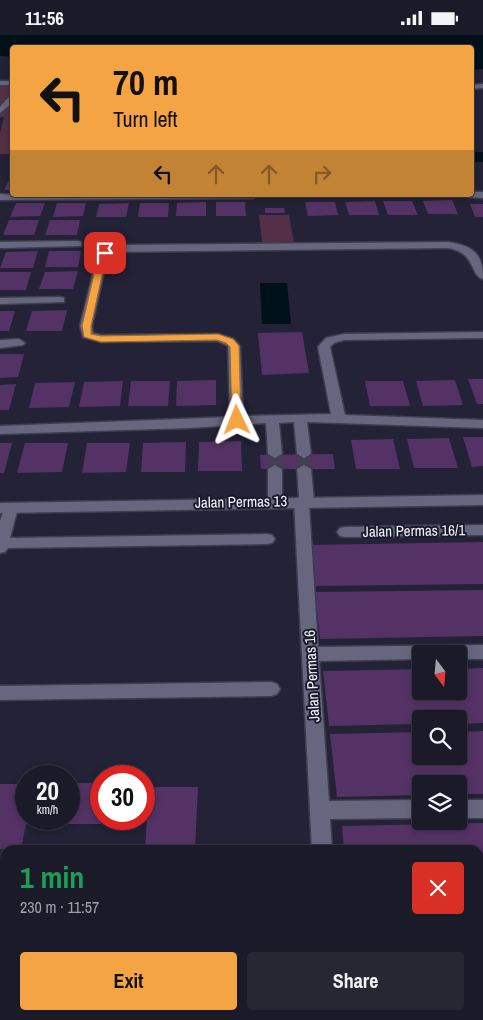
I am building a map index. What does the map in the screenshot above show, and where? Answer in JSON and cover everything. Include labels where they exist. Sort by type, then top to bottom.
[{"type":"street","points":[[0,111],[10,101]]},
{"type":"street","points":[[0,245],[77,244]]},
{"type":"street","points":[[237,420],[234,346],[230,341],[218,337],[101,339],[87,335],[86,326],[102,257],[105,253],[121,248],[448,245],[463,248],[473,253],[483,276]]},
{"type":"street","points":[[0,301],[60,300]]},
{"type":"street","points":[[339,420],[324,347],[330,340],[344,337],[483,335]]},
{"type":"street","points":[[0,344],[19,343]]},
{"type":"street","points":[[272,419],[275,454]]},
{"type":"street","points":[[0,430],[189,425],[237,420],[272,419],[483,424]]},
{"type":"street","points":[[300,419],[304,454]]},
{"type":"street","points":[[275,469],[275,502]]},
{"type":"street","name":"Jalan Permas 16","points":[[304,469],[310,654],[322,845]]},
{"type":"street","name":"Jalan Permas 13","points":[[5,508],[304,501],[483,500]]},
{"type":"street","points":[[5,508],[0,545],[267,539]]},
{"type":"street","name":"Jalan Permas 16/1","points":[[345,533],[483,530]]},
{"type":"street","points":[[310,654],[483,652]]},
{"type":"street","points":[[0,693],[271,689]]},
{"type":"street","points":[[320,810],[412,809]]},
{"type":"street","points":[[467,809],[483,809]]},
{"type":"shaded area","points":[[0,35],[483,35],[483,69],[474,70],[474,45],[10,45],[10,57],[0,56]]},
{"type":"shaded area","points":[[0,85],[10,86],[10,154],[0,154],[0,133],[4,117],[0,117]]},
{"type":"shaded area","points":[[259,215],[289,215],[294,243],[262,243]]},
{"type":"shaded area","points":[[260,283],[287,283],[291,324],[262,324]]},
{"type":"building","points":[[10,178],[10,190],[4,190]]},
{"type":"building","points":[[452,200],[458,214],[428,214],[423,201]]},
{"type":"building","points":[[375,201],[379,215],[349,215],[345,202]]},
{"type":"building","points":[[383,201],[412,201],[418,215],[388,215]]},
{"type":"building","points":[[206,202],[206,216],[176,216],[177,203]]},
{"type":"building","points":[[216,202],[245,202],[246,216],[216,216]]},
{"type":"building","points":[[305,202],[335,202],[338,215],[308,216]]},
{"type":"building","points":[[16,203],[45,203],[40,216],[10,217]]},
{"type":"building","points":[[57,203],[86,203],[83,216],[53,217]]},
{"type":"building","points":[[129,203],[126,217],[96,217],[99,204]]},
{"type":"building","points":[[140,203],[169,203],[168,217],[138,217]]},
{"type":"building","points":[[470,204],[483,204],[483,217],[475,217]]},
{"type":"building","points":[[265,208],[284,208],[285,213],[265,213]]},
{"type":"building","points":[[9,220],[39,220],[34,235],[3,235]]},
{"type":"building","points":[[50,220],[80,220],[77,235],[45,235]]},
{"type":"building","points":[[38,251],[33,268],[0,268],[6,252]]},
{"type":"building","points":[[49,251],[81,251],[78,267],[45,267]]},
{"type":"building","points":[[78,271],[73,289],[39,289],[45,272]]},
{"type":"building","points":[[0,272],[31,272],[26,290],[0,290]]},
{"type":"building","points":[[67,310],[62,331],[26,331],[32,311]]},
{"type":"building","points":[[0,311],[15,311],[9,331],[0,331]]},
{"type":"building","points":[[302,332],[309,373],[262,375],[258,333]]},
{"type":"building","points":[[0,354],[24,354],[18,377],[0,378]]},
{"type":"building","points":[[468,379],[483,379],[483,404],[477,404]]},
{"type":"building","points":[[216,380],[216,405],[176,406],[177,381]]},
{"type":"building","points":[[455,380],[463,405],[423,406],[416,381]]},
{"type":"building","points":[[123,381],[120,406],[79,407],[84,382]]},
{"type":"building","points":[[131,381],[170,381],[168,406],[128,406]]},
{"type":"building","points":[[365,381],[403,381],[410,406],[370,406]]},
{"type":"building","points":[[75,382],[69,407],[29,408],[35,383]]},
{"type":"building","points":[[16,384],[9,410],[0,410],[0,385]]},
{"type":"building","points":[[463,437],[483,437],[483,466],[472,467]]},
{"type":"building","points":[[449,438],[458,468],[414,468],[407,439]]},
{"type":"building","points":[[393,439],[400,469],[356,469],[351,440]]},
{"type":"building","points":[[241,441],[242,471],[198,471],[199,442]]},
{"type":"building","points":[[186,442],[185,472],[141,472],[143,443]]},
{"type":"building","points":[[0,443],[12,443],[4,473],[0,473]]},
{"type":"building","points":[[25,443],[68,443],[62,472],[17,473]]},
{"type":"building","points":[[87,443],[130,443],[126,472],[82,473]]},
{"type":"building","points":[[333,454],[335,469],[261,469],[260,455]]},
{"type":"building","points":[[483,542],[483,584],[314,586],[309,545]]},
{"type":"building","points":[[483,590],[483,636],[320,639],[315,592]]},
{"type":"building","points":[[483,668],[483,723],[467,724],[467,710],[412,710],[412,724],[329,726],[323,671],[412,669],[412,700],[468,700],[468,669]]},
{"type":"building","points":[[483,731],[483,794],[467,794],[467,775],[412,775],[412,795],[337,797],[330,734],[412,732],[412,765],[467,765],[467,732]]},
{"type":"building","points":[[80,783],[90,783],[90,824],[80,824]]},
{"type":"building","points":[[0,784],[15,784],[15,830],[25,830],[22,845],[0,845]]},
{"type":"building","points":[[155,787],[198,787],[195,845],[145,845],[146,830],[155,830]]},
{"type":"building","points":[[467,823],[483,823],[483,845],[344,845],[342,826],[412,825],[412,830],[467,830]]},
{"type":"waterway","points":[[474,157],[483,157]]},
{"type":"tunnel","points":[[275,454],[275,469]]},
{"type":"tunnel","points":[[304,454],[304,469]]},
{"type":"route","points":[[105,253],[102,257],[86,326],[85,331],[87,335],[101,339],[218,337],[230,341],[234,346],[237,420]]}]
